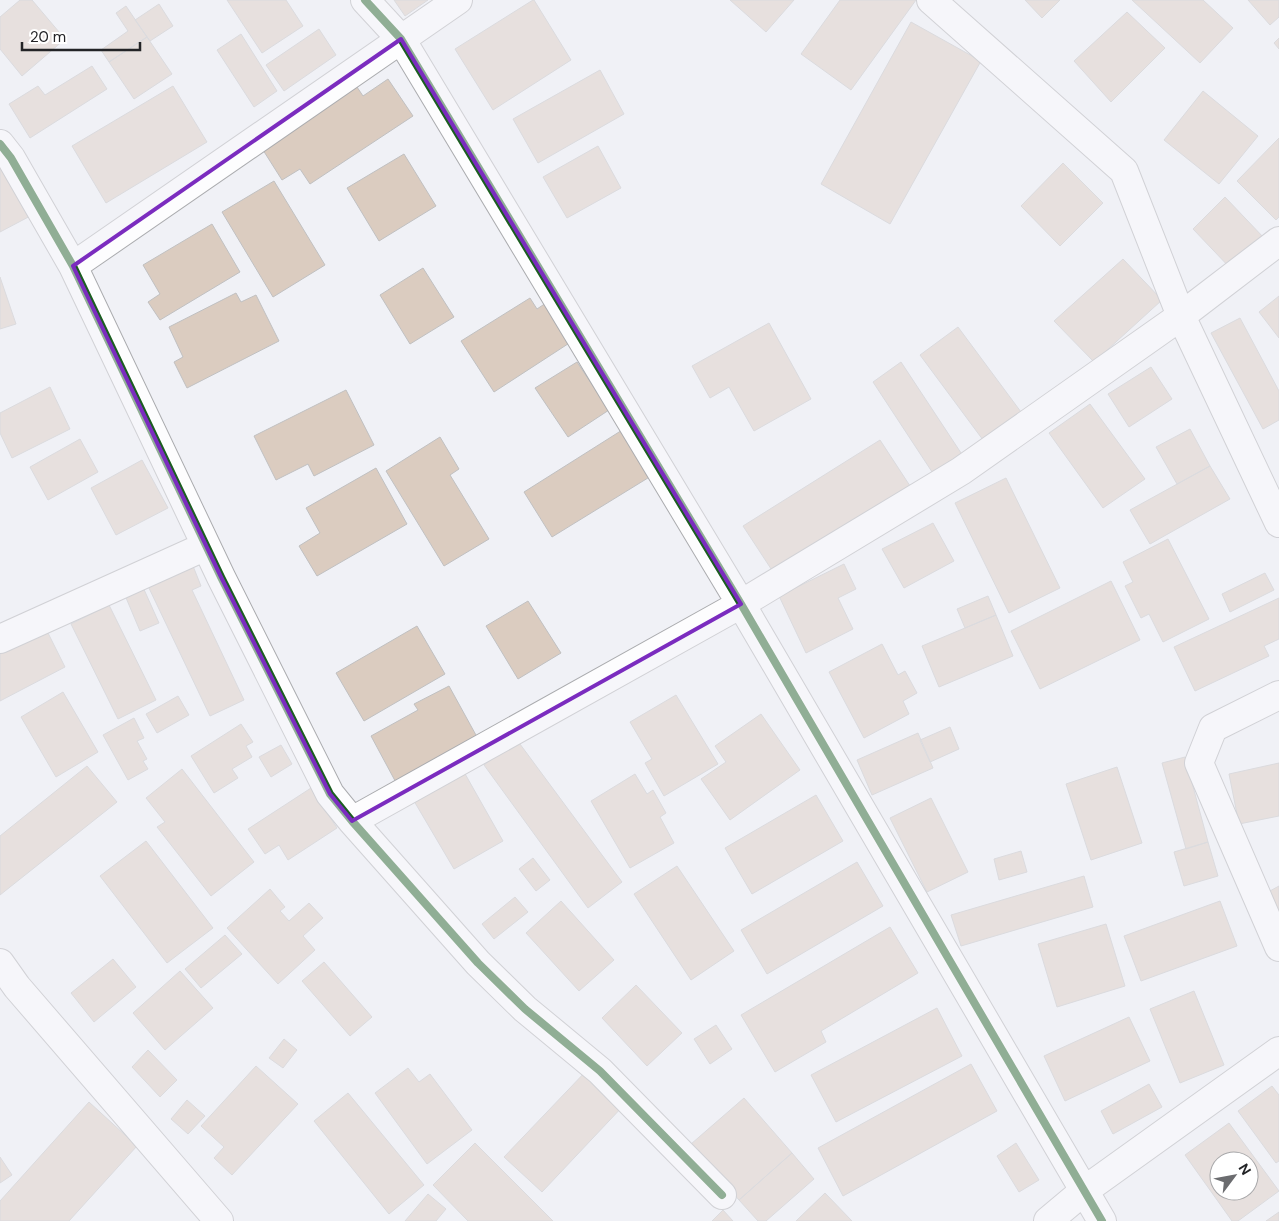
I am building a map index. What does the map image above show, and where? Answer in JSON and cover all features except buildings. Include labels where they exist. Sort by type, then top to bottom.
[{"type":"street","points":[[365,0],[401,39],[741,604],[1102,1221]]},
{"type":"street","points":[[73,266],[458,0]]},
{"type":"street","points":[[932,0],[1124,171],[1181,316],[1279,523]]},
{"type":"street","points":[[0,144],[11,158],[73,266],[206,546],[330,794],[478,963],[525,1009],[600,1071],[722,1195]]},
{"type":"street","points":[[352,821],[741,604],[962,471],[1181,316],[1279,241]]},
{"type":"street","points":[[0,639],[206,546]]},
{"type":"street","points":[[1279,695],[1213,728],[1200,763],[1279,947]]},
{"type":"street","points":[[0,963],[16,987],[219,1221]]},
{"type":"street","points":[[1048,1221],[1085,1190],[1279,1051]]},
{"type":"highlighted area","points":[[401,39],[741,604],[352,821],[330,794],[221,577],[73,266]]},
{"type":"cycle path","points":[[365,0],[401,39],[741,604],[1102,1221]]},
{"type":"cycle path","points":[[0,144],[11,158],[73,266],[221,577],[330,794],[478,963],[525,1009],[600,1071],[722,1195]]}]
